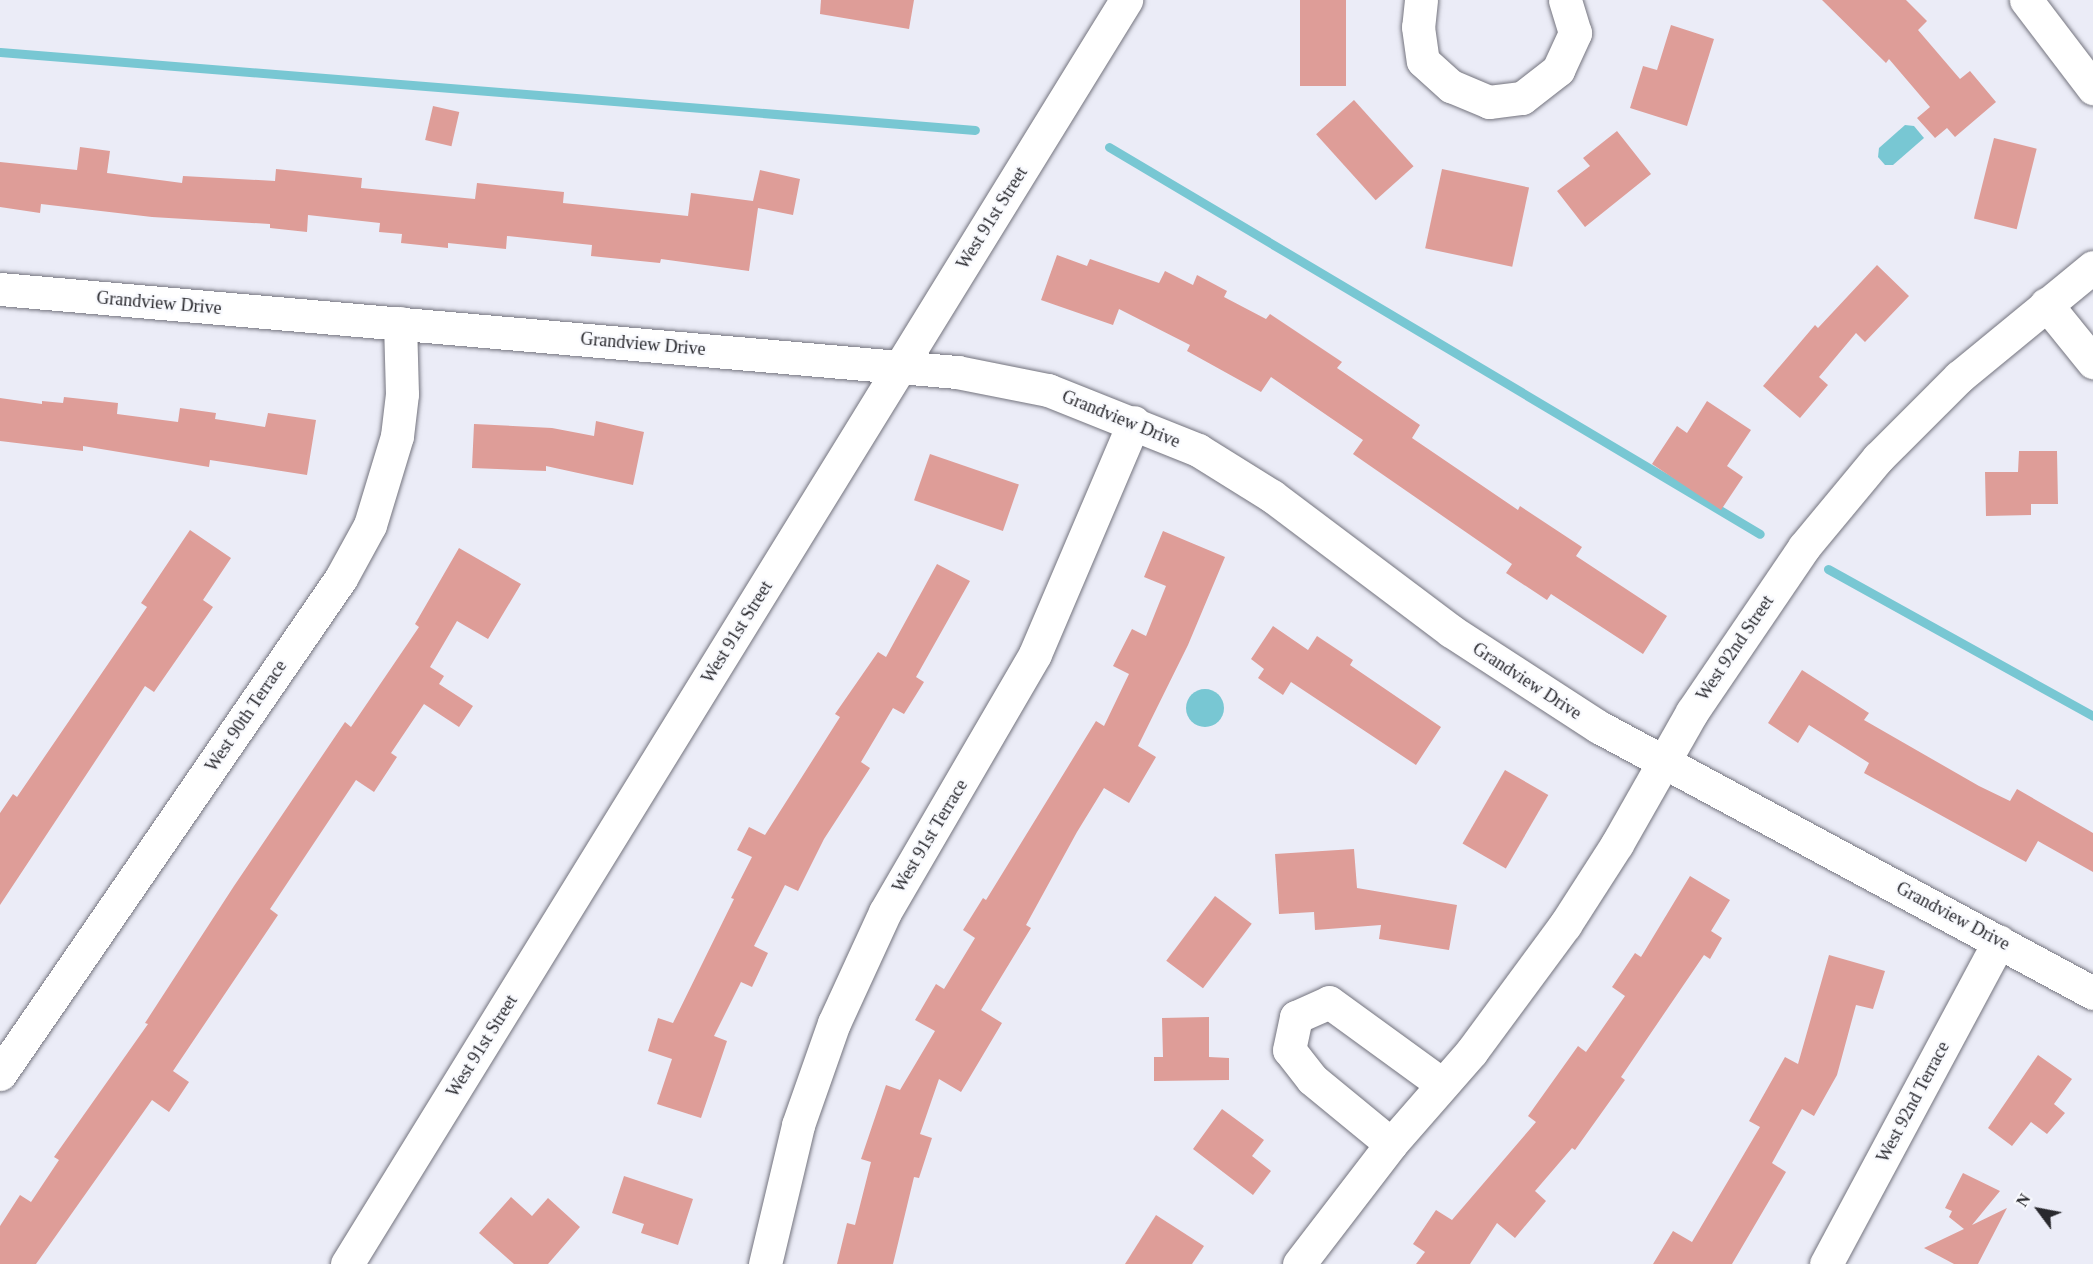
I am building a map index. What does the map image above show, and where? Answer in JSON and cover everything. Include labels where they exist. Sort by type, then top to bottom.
[{"type":"street","name":"West 91st Street","points":[[347,1264],[1126,0]]},
{"type":"street","points":[[1421,0],[1418,27],[1423,61],[1451,86],[1489,102],[1522,98],[1558,70],[1575,33],[1565,0]]},
{"type":"street","points":[[2026,0],[2093,88]]},
{"type":"street","name":"West 92nd Street","points":[[1299,1264],[1390,1144],[1442,1084],[1566,925],[1736,642],[1804,547],[1847,496],[1959,377],[2093,267]]},
{"type":"street","name":"Grandview Drive","points":[[0,289],[901,366],[957,372],[1048,390],[1134,422],[1198,450],[1272,496],[1451,631],[1544,694],[1663,763],[2093,993]]},
{"type":"street","points":[[2046,304],[2093,362]]},
{"type":"street","name":"West 90th Terrace","points":[[0,1074],[341,578],[370,525],[397,436],[402,394],[400,323]]},
{"type":"street","name":"West 91st Terrace","points":[[765,1264],[798,1125],[834,1023],[885,912],[1035,654],[1134,422]]},
{"type":"street","name":"West 92nd Terrace","points":[[1826,1264],[1999,941]]},
{"type":"street","points":[[1390,1144],[1312,1079],[1289,1050],[1296,1017],[1329,1002],[1442,1084]]},
{"type":"water","points":[[1905,125],[1914,126],[1924,138],[1893,165],[1885,165],[1878,157],[1879,148]]},
{"type":"water","points":[[1205,689],[1219,694],[1224,708],[1219,722],[1205,727],[1191,722],[1186,708],[1191,694]]},
{"type":"building","points":[[821,0],[914,0],[909,29],[820,14]]},
{"type":"building","points":[[1300,0],[1346,0],[1346,86],[1300,86]]},
{"type":"building","points":[[1822,0],[1906,0],[1927,21],[1918,30],[1960,79],[1970,71],[1996,102],[1955,137],[1947,128],[1935,138],[1917,118],[1930,107],[1889,59],[1886,63]]},
{"type":"building","points":[[1671,25],[1714,39],[1687,126],[1630,108],[1643,66],[1657,70]]},
{"type":"building","points":[[1354,100],[1414,166],[1376,200],[1316,134]]},
{"type":"building","points":[[433,106],[459,112],[451,146],[425,140]]},
{"type":"building","points":[[1617,131],[1651,174],[1585,227],[1557,191],[1590,166],[1583,158]]},
{"type":"building","points":[[1994,138],[2037,149],[2017,229],[1974,219]]},
{"type":"building","points":[[80,147],[110,151],[107,173],[182,183],[183,176],[275,181],[276,169],[362,178],[361,188],[475,199],[477,183],[564,192],[563,203],[688,216],[691,193],[753,201],[760,170],[800,179],[793,215],[758,208],[749,271],[661,259],[660,263],[591,256],[592,245],[507,236],[506,249],[448,243],[448,248],[401,243],[402,234],[379,232],[380,223],[308,215],[307,232],[270,228],[270,224],[152,217],[41,204],[40,213],[0,207],[0,162],[77,170]]},
{"type":"building","points":[[1442,169],[1529,188],[1512,267],[1425,248]]},
{"type":"building","points":[[1057,255],[1087,266],[1090,259],[1159,283],[1165,271],[1193,285],[1197,275],[1227,291],[1224,297],[1266,319],[1270,314],[1342,362],[1337,368],[1420,425],[1412,438],[1518,510],[1520,506],[1582,547],[1576,556],[1667,616],[1643,654],[1551,594],[1547,600],[1506,573],[1512,564],[1353,454],[1363,440],[1271,377],[1261,392],[1187,351],[1190,345],[1119,309],[1113,325],[1041,300]]},
{"type":"building","points":[[1877,265],[1909,296],[1865,342],[1856,333],[1819,377],[1828,385],[1800,418],[1763,386],[1815,325],[1818,328]]},
{"type":"building","points":[[64,397],[118,403],[117,414],[178,422],[180,408],[216,413],[215,419],[265,427],[268,413],[316,420],[307,475],[210,460],[209,467],[83,446],[83,451],[0,441],[0,398],[42,404],[42,401],[63,403]]},
{"type":"building","points":[[1707,401],[1751,430],[1727,466],[1743,477],[1721,510],[1652,464],[1677,426],[1687,433]]},
{"type":"building","points":[[596,421],[644,432],[633,485],[546,466],[546,471],[472,468],[474,424],[552,428],[594,436]]},
{"type":"building","points":[[2019,451],[2057,451],[2058,504],[2031,504],[2031,515],[1986,516],[1985,472],[2018,472]]},
{"type":"building","points":[[930,454],[1019,485],[1003,531],[914,500]]},
{"type":"building","points":[[190,530],[231,558],[203,600],[213,607],[154,692],[145,686],[0,905],[0,813],[13,794],[17,797],[147,607],[141,603]]},
{"type":"building","points":[[1163,531],[1225,557],[1188,645],[1138,746],[1156,757],[1129,803],[1104,788],[1026,925],[1031,928],[981,1010],[1002,1023],[961,1092],[939,1079],[920,1134],[932,1138],[919,1178],[914,1177],[893,1264],[837,1264],[847,1223],[855,1225],[871,1162],[861,1159],[886,1085],[900,1090],[935,1031],[915,1020],[936,984],[944,989],[975,938],[963,930],[983,898],[986,900],[1096,721],[1104,726],[1129,674],[1113,666],[1132,629],[1146,636],[1166,586],[1144,577]]},
{"type":"building","points":[[459,548],[521,584],[488,639],[457,621],[430,667],[444,676],[439,684],[473,706],[459,727],[424,704],[391,753],[397,757],[374,792],[356,780],[270,909],[278,915],[173,1071],[189,1082],[169,1112],[152,1100],[36,1264],[0,1264],[0,1226],[20,1195],[31,1202],[59,1160],[54,1157],[148,1024],[145,1023],[234,886],[345,722],[351,727],[419,627],[415,624]]},
{"type":"building","points":[[937,564],[970,581],[916,677],[924,682],[904,714],[893,708],[861,762],[870,768],[824,839],[798,891],[785,885],[754,946],[768,953],[752,987],[741,982],[714,1036],[727,1041],[701,1118],[657,1104],[672,1059],[648,1051],[658,1018],[673,1023],[734,899],[731,898],[752,857],[737,850],[749,827],[765,835],[840,717],[835,714],[878,652],[886,657]]},
{"type":"building","points":[[1273,626],[1308,650],[1317,636],[1353,660],[1350,665],[1441,727],[1416,765],[1291,682],[1283,695],[1258,678],[1264,669],[1251,659]]},
{"type":"building","points":[[1802,670],[1869,713],[1864,720],[1979,786],[2010,801],[2017,789],[2093,833],[2093,872],[2038,841],[2026,862],[1864,773],[1869,763],[1809,725],[1798,743],[1768,723]]},
{"type":"building","points":[[1505,770],[1548,795],[1506,869],[1462,844]]},
{"type":"building","points":[[1354,849],[1357,888],[1457,905],[1449,950],[1379,939],[1381,925],[1315,930],[1314,912],[1279,914],[1275,854]]},
{"type":"building","points":[[1690,876],[1730,900],[1711,931],[1722,938],[1710,959],[1704,955],[1621,1077],[1625,1080],[1575,1150],[1572,1148],[1535,1191],[1546,1201],[1515,1238],[1497,1223],[1470,1264],[1416,1264],[1425,1252],[1413,1244],[1436,1210],[1452,1220],[1536,1122],[1528,1116],[1578,1046],[1586,1052],[1625,996],[1612,987],[1635,953],[1641,957]]},
{"type":"building","points":[[1215,896],[1252,924],[1203,988],[1166,961]]},
{"type":"building","points":[[1829,955],[1885,971],[1873,1009],[1856,1005],[1837,1075],[1814,1116],[1802,1109],[1772,1163],[1786,1172],[1732,1264],[1653,1264],[1673,1231],[1692,1242],[1760,1127],[1749,1121],[1785,1057],[1798,1064]]},
{"type":"building","points":[[1209,1017],[1209,1057],[1229,1058],[1229,1080],[1154,1081],[1154,1057],[1163,1057],[1162,1018]]},
{"type":"building","points":[[2038,1055],[2072,1079],[2054,1104],[2065,1113],[2047,1134],[2031,1122],[2012,1146],[1988,1128]]},
{"type":"building","points":[[1222,1109],[1264,1140],[1252,1156],[1271,1171],[1253,1195],[1193,1149]]},
{"type":"building","points":[[1963,1173],[2000,1191],[1972,1225],[2007,1208],[1978,1264],[1954,1264],[1924,1248],[1964,1229],[1949,1217],[1952,1211],[1945,1208]]},
{"type":"building","points":[[624,1176],[693,1199],[678,1245],[641,1233],[644,1224],[612,1213]]},
{"type":"building","points":[[511,1197],[532,1216],[548,1198],[580,1227],[548,1264],[514,1264],[479,1233]]},
{"type":"building","points":[[1156,1215],[1204,1246],[1192,1264],[1125,1264]]},
{"type":"waterway","points":[[0,52],[975,130]]},
{"type":"waterway","points":[[1109,147],[1760,534]]},
{"type":"waterway","points":[[1828,569],[2093,716]]}]
